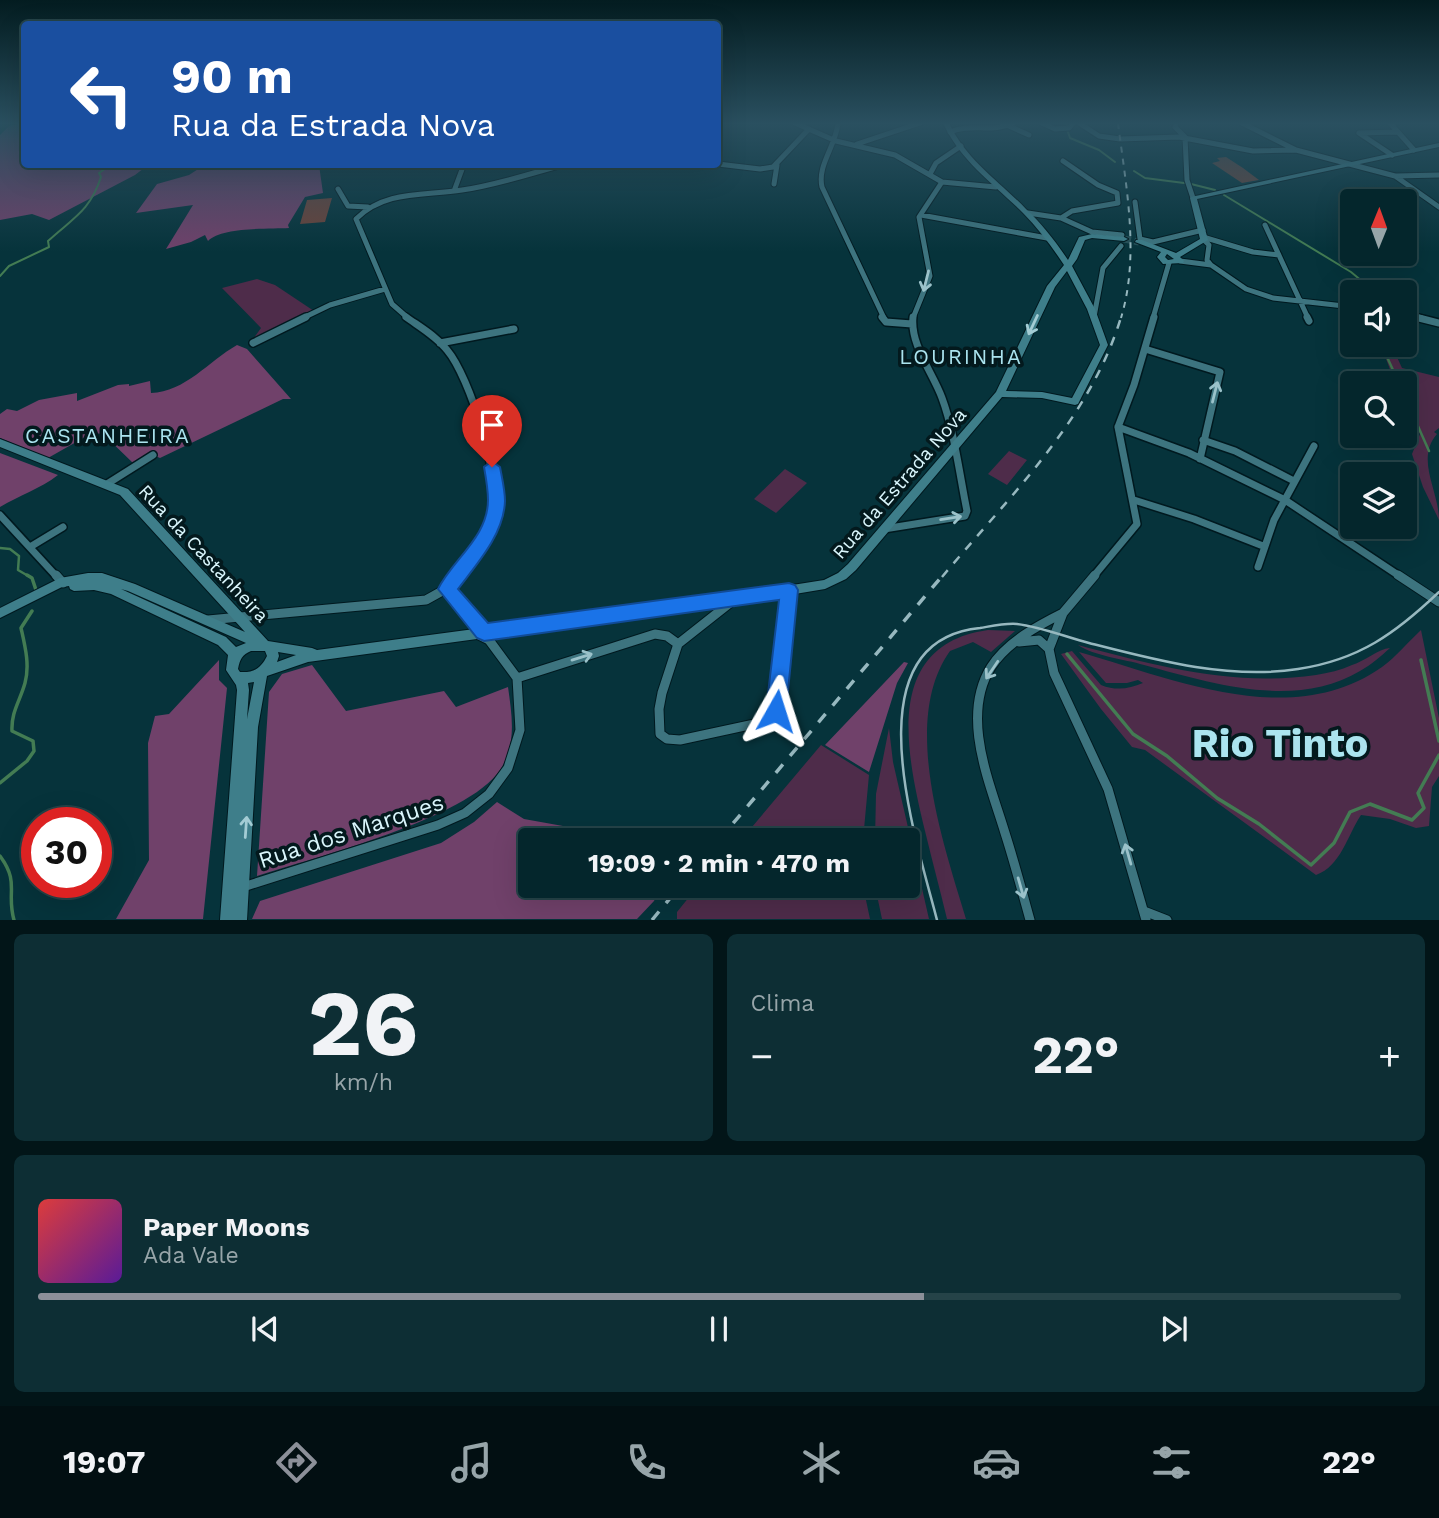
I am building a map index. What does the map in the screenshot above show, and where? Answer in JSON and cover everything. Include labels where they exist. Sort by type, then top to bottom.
[{"type":"street","points":[[734,166],[760,169],[773,166]]},
{"type":"street","points":[[774,184],[777,166]]},
{"type":"street","points":[[824,166],[819,175],[826,195],[880,313],[886,322],[912,324]]},
{"type":"street","points":[[915,166],[943,182],[996,187]]},
{"type":"street","points":[[930,174],[934,166]]},
{"type":"street","points":[[974,166],[1028,213],[1047,238],[1067,266],[1094,317],[1104,345],[1075,402],[1042,395],[1000,394]]},
{"type":"street","points":[[1061,218],[1072,211],[1118,203],[1117,193],[1098,185],[1070,166]]},
{"type":"street","points":[[1186,166],[1187,180],[1203,235],[1209,244],[1207,260],[1211,265]]},
{"type":"street","points":[[1193,198],[1343,166]]},
{"type":"street","points":[[1359,166],[1395,176],[1439,175]]},
{"type":"street","points":[[454,191],[463,168]]},
{"type":"street","points":[[348,206],[368,206],[392,197],[454,191],[549,168]]},
{"type":"street","points":[[1395,176],[1439,208]]},
{"type":"street","points":[[884,529],[967,513],[943,400],[922,356],[912,324],[913,314],[930,276],[919,218],[943,182]]},
{"type":"street","points":[[338,188],[348,206],[347,214]]},
{"type":"street","points":[[1135,202],[1140,239],[1153,243],[1172,256]]},
{"type":"street","points":[[202,619],[426,600],[447,589],[480,547],[492,523],[497,502],[496,482],[489,452],[457,365],[440,343],[400,314],[391,304],[356,224],[356,219],[368,206]]},
{"type":"street","points":[[1028,213],[1061,218],[1092,232],[1123,240],[1103,268],[1094,317]]},
{"type":"street","points":[[921,215],[1047,238]]},
{"type":"street","points":[[1265,225],[1309,320]]},
{"type":"street","points":[[1030,919],[986,768],[979,730],[978,712],[986,678],[993,666],[1015,643],[1063,612],[1134,529],[1138,519],[1118,427],[1145,349],[1172,256],[1203,235]]},
{"type":"street","points":[[1153,243],[1203,235],[1253,252],[1279,255]]},
{"type":"street","name":"Rua da Estrada Nova","points":[[263,672],[301,659],[735,599],[825,584],[842,576],[1000,394],[1052,286],[1082,239],[1087,236],[1123,240]]},
{"type":"street","points":[[1139,242],[1172,256],[1211,265],[1254,292],[1273,298],[1340,306]]},
{"type":"street","points":[[253,344],[330,305],[385,289]]},
{"type":"street","points":[[1417,317],[1439,323]]},
{"type":"street","points":[[440,343],[514,329]]},
{"type":"street","points":[[1145,349],[1220,372],[1200,458]]},
{"type":"street","points":[[1118,427],[1200,458],[1285,500],[1439,602]]},
{"type":"street","points":[[1203,440],[1235,451],[1294,481]]},
{"type":"street","name":"Rua da Castanheira","points":[[0,443],[124,492],[265,645]]},
{"type":"street","points":[[1258,567],[1263,545],[1314,446]]},
{"type":"street","points":[[107,484],[153,455]]},
{"type":"street","points":[[1134,500],[1263,545]]},
{"type":"street","points":[[0,515],[63,583]]},
{"type":"street","points":[[30,547],[63,527]]},
{"type":"street","name":"Rua da Estrada Nova","points":[[0,613],[63,583],[88,578],[115,581],[265,645],[327,655]]},
{"type":"street","points":[[0,620],[68,588],[82,585],[104,587],[222,641],[234,653],[232,670],[239,677],[243,695],[227,919]]},
{"type":"street","points":[[447,589],[517,678],[655,634],[667,636],[678,644]]},
{"type":"street","points":[[735,599],[678,644],[659,709],[660,734],[673,741],[768,721],[776,711],[789,590]]},
{"type":"street","points":[[202,619],[216,614],[226,601]]},
{"type":"street","points":[[1063,612],[1049,649],[1054,673],[1108,789],[1145,915],[1167,919]]},
{"type":"street","points":[[1015,643],[1029,639],[1039,640],[1049,649]]},
{"type":"street","points":[[233,661],[244,648],[265,645],[272,660],[263,672],[252,727],[240,919]]},
{"type":"street","points":[[239,677],[249,678],[263,672]]},
{"type":"street","name":"Rua dos Marques","points":[[242,887],[438,825],[478,804],[500,781],[514,756],[521,717],[517,678]]},
{"type":"shaded area","points":[[0,166],[144,168],[49,220],[32,214],[0,220]]},
{"type":"shaded area","points":[[200,168],[319,168],[323,193],[305,197],[288,225],[289,228],[234,231],[214,236],[208,241],[205,235],[166,249],[193,205],[136,213],[157,184],[189,175]]},
{"type":"shaded area","points":[[257,279],[275,285],[314,311],[253,339],[261,328],[222,288]]},
{"type":"shaded area","points":[[237,345],[247,349],[291,399],[283,399],[160,458],[153,455],[133,463],[103,434],[92,433],[48,458],[0,438],[0,414],[7,409],[17,411],[39,400],[77,393],[77,401],[118,385],[129,386],[150,381],[151,393],[163,391],[186,382]]},
{"type":"shaded area","points":[[1385,357],[1397,357],[1402,368],[1414,371],[1391,371]]},
{"type":"shaded area","points":[[1417,372],[1439,377],[1439,428],[1434,432],[1437,434],[1428,454],[1428,465],[1439,520],[1423,487],[1417,462],[1412,454],[1417,448],[1420,434],[1417,429]]},
{"type":"shaded area","points":[[1009,451],[1027,460],[1007,485],[988,474]]},
{"type":"shaded area","points":[[0,453],[58,475],[0,507]]},
{"type":"shaded area","points":[[785,469],[807,483],[776,513],[754,499]]},
{"type":"shaded area","points":[[988,630],[1015,631],[991,652],[973,642],[950,651],[935,680],[928,712],[927,747],[931,783],[947,856],[966,919],[947,919],[912,770],[910,708],[916,680],[930,657],[954,640]]},
{"type":"shaded area","points":[[1421,630],[1439,718],[1439,776],[1432,787],[1429,826],[1416,828],[1390,819],[1361,815],[1338,858],[1325,871],[1316,875],[1145,750],[1132,747],[1061,654],[1072,651],[1101,685],[1117,689],[1143,683],[1138,680],[1106,683],[1079,652],[1154,675],[1232,694],[1271,697],[1310,695],[1347,686],[1382,667]]},
{"type":"shaded area","points":[[1078,645],[1166,667],[1255,678],[1285,678],[1330,672],[1390,648],[1364,669],[1335,683],[1281,691],[1197,679],[1101,655]]},
{"type":"shaded area","points":[[219,660],[219,680],[227,688],[203,919],[116,919],[149,860],[148,743],[155,716],[169,714]]},
{"type":"shaded area","points":[[904,662],[908,663],[897,683],[869,772],[825,745]]},
{"type":"shaded area","points":[[312,665],[346,711],[444,691],[456,707],[508,687],[512,730],[509,750],[500,770],[482,788],[456,805],[388,834],[257,876],[269,692],[282,674]]},
{"type":"shaded area","points":[[889,728],[893,762],[908,828],[875,828],[876,794]]},
{"type":"shaded area","points":[[821,745],[869,775],[864,828],[751,828]]},
{"type":"shaded area","points":[[497,802],[524,819],[574,828],[518,828],[518,898],[655,898],[637,919],[252,919],[260,901],[441,843],[474,822]]},
{"type":"shaded area","points":[[920,880],[929,919],[882,919],[878,898],[920,898]]},
{"type":"shaded area","points":[[688,898],[866,898],[870,919],[677,919],[677,912]]},
{"type":"building","points":[[1216,166],[1240,166],[1259,180],[1242,183]]},
{"type":"building","points":[[332,198],[325,222],[300,224],[307,200]]},
{"type":"waterway","points":[[0,276],[9,266],[49,247],[48,241],[80,213],[92,198],[101,177],[99,173],[106,168]]},
{"type":"waterway","name":"Rio Tinto","points":[[1134,171],[1145,178],[1184,183]]},
{"type":"waterway","name":"Rio Tinto","points":[[1191,184],[1215,190]]},
{"type":"waterway","name":"Rio Tinto","points":[[1224,195],[1361,280]]},
{"type":"waterway","name":"Rio Tinto","points":[[1387,357],[1393,371]]},
{"type":"waterway","name":"Rio Tinto","points":[[1417,424],[1429,451]]},
{"type":"waterway","points":[[0,548],[10,549],[19,556],[18,570],[30,577]]},
{"type":"waterway","points":[[27,575],[32,578],[36,590]]},
{"type":"waterway","points":[[0,783],[27,761],[34,751],[33,741],[12,731],[27,669],[21,628],[32,611]]},
{"type":"waterway","name":"Rio Tinto","points":[[1067,654],[1133,734],[1167,756],[1217,798],[1259,824],[1311,865],[1334,843],[1350,812],[1370,804],[1412,820],[1424,808],[1418,793],[1439,755]]},
{"type":"waterway","name":"Rio Tinto","points":[[1421,660],[1439,741]]},
{"type":"waterway","points":[[0,856],[11,881],[14,920]]},
{"type":"tunnel","points":[[1124,239],[1139,242]]},
{"type":"tram line","points":[[937,920],[907,796],[902,749],[903,705],[915,668],[939,641],[980,628],[1017,624],[1166,662],[1219,670],[1272,672],[1320,665],[1358,651],[1392,632],[1439,592]]},
{"type":"railway","points":[[1121,318],[1127,294],[1131,245],[1123,166]]},
{"type":"railway","points":[[942,577],[1020,487],[1069,423],[1090,389],[1121,317]]},
{"type":"railway","points":[[729,828],[943,575]]},
{"type":"railway","points":[[652,920],[670,898]]},
{"type":"district","name":"LOURINHA","points":[[961,357]]},
{"type":"district","name":"CASTANHEIRA","points":[[108,436]]},
{"type":"district","name":"Rio Tinto","points":[[1280,743]]},
{"type":"route","points":[[492,467],[497,502],[492,523],[480,547],[447,589],[457,604],[484,632],[789,590],[776,711]]}]
